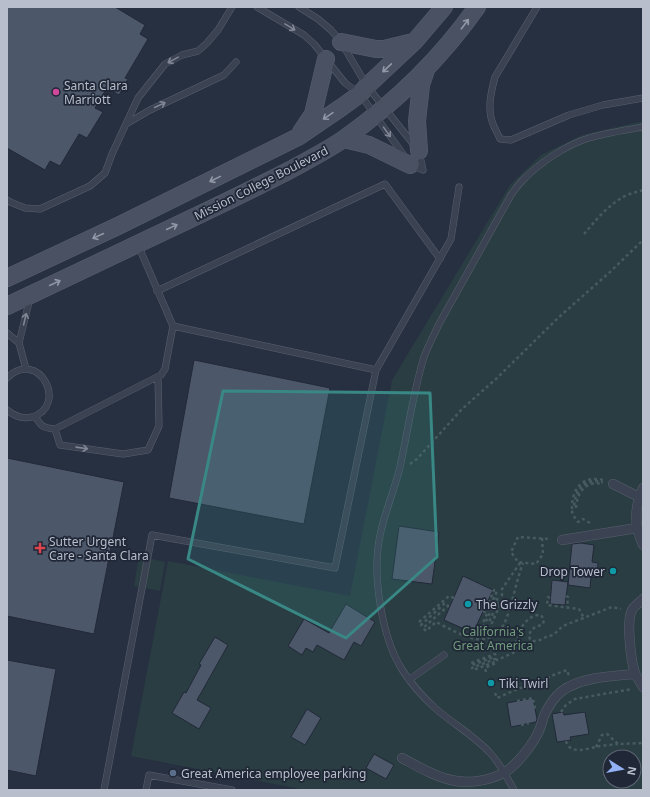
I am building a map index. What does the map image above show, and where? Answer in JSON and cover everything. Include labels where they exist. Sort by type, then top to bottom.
[{"type":"main road","name":"Mission College Boulevard","points":[[7,278],[125,223],[298,137],[342,107],[363,90],[416,41],[444,7]]},
{"type":"main road","name":"Mission College Boulevard","points":[[7,306],[262,184],[344,139],[379,112],[427,68],[449,44],[477,7]]},
{"type":"main road","points":[[341,42],[376,50],[416,41]]},
{"type":"main road","points":[[298,137],[313,114],[326,60]]},
{"type":"main road","points":[[344,139],[414,158],[421,85],[427,68]]},
{"type":"street","points":[[613,484],[639,497]]},
{"type":"street","points":[[643,488],[635,511],[637,528],[643,545]]},
{"type":"street","points":[[562,540],[637,528]]},
{"type":"street","points":[[639,688],[630,646],[630,617],[631,612],[643,599]]},
{"type":"street","points":[[402,758],[437,776],[452,781],[470,782],[483,780],[504,773],[524,754],[536,737],[548,708],[561,692],[573,685],[593,679],[636,674]]},
{"type":"lane","points":[[7,200],[25,208],[40,209],[90,186],[105,173],[112,154],[138,98],[165,64],[182,55],[198,51],[207,43],[218,30],[232,7]]},
{"type":"lane","points":[[257,7],[304,35],[314,44],[345,83],[363,90],[414,158]]},
{"type":"lane","points":[[299,7],[318,19],[331,30],[341,42],[363,90],[414,158]]},
{"type":"lane","points":[[537,7],[495,77],[490,101],[490,114],[493,125],[500,139],[511,140],[569,115],[602,105],[643,98]]},
{"type":"lane","points":[[126,124],[150,110],[224,75],[236,62]]},
{"type":"lane","points":[[514,790],[499,763],[491,754],[482,745],[435,708],[417,690],[403,670],[393,651],[383,619],[377,580],[377,559],[381,532],[400,468],[416,387],[430,341],[511,195],[522,181],[534,170],[564,148],[588,138],[643,127]]},
{"type":"lane","points":[[157,290],[385,184],[440,259]]},
{"type":"lane","points":[[104,790],[152,535],[335,568],[376,370],[452,239],[459,187]]},
{"type":"lane","points":[[35,416],[41,425],[46,428],[55,428],[158,377],[165,369],[173,326],[137,244]]},
{"type":"lane","points":[[26,369],[19,343],[30,295]]},
{"type":"lane","points":[[173,326],[376,370]]},
{"type":"lane","points":[[7,333],[19,343]]},
{"type":"lane","points":[[7,378],[12,373],[19,370],[33,370],[45,379],[50,393],[46,407],[35,416],[20,418],[7,410]]},
{"type":"lane","points":[[55,428],[60,445],[123,454],[148,450],[159,426],[158,377]]},
{"type":"lane","points":[[410,680],[444,655]]},
{"type":"lane","points":[[146,790],[149,775],[232,790]]},
{"type":"path","points":[[584,234],[604,211],[626,196],[643,190]]},
{"type":"path","points":[[400,468],[404,468],[417,459],[462,409],[497,378],[558,317],[610,272],[643,240]]},
{"type":"path","points":[[576,508],[579,495],[584,488],[592,484],[605,484],[606,482],[593,481],[583,486],[576,494],[574,508],[572,508],[575,493],[578,486],[583,482],[589,479],[602,479],[613,484]]},
{"type":"path","points":[[573,511],[573,515],[578,522],[583,519],[594,524]]},
{"type":"path","points":[[518,537],[542,538],[543,554],[536,564],[522,563],[518,562],[511,552],[518,537]]},
{"type":"path","points":[[483,611],[484,612],[494,590],[497,591],[481,627],[483,628],[496,599],[499,600],[489,622],[492,623],[502,600],[502,589],[522,563]]},
{"type":"path","points":[[454,598],[449,596],[419,622],[421,625],[445,603],[448,606],[423,628],[426,631],[436,622],[471,638],[485,639],[492,636],[503,626],[507,617],[522,563]]},
{"type":"path","points":[[566,596],[568,597],[567,607]]},
{"type":"path","points":[[550,598],[548,597],[547,605],[579,609],[584,618]]},
{"type":"path","points":[[486,672],[485,668],[496,664],[495,662],[474,670],[472,668],[495,659],[494,657],[472,665],[471,663],[495,654],[497,660],[516,652],[517,637],[525,621],[535,616],[541,615],[544,620],[543,624],[531,630],[529,636],[530,639],[535,642],[553,635],[562,626],[612,607],[631,612]]},
{"type":"path","points":[[495,693],[497,698],[520,688],[536,686],[551,676],[567,670]]},
{"type":"path","points":[[561,712],[566,705],[575,699],[639,688]]},
{"type":"path","points":[[517,701],[533,698],[535,710]]},
{"type":"path","points":[[596,747],[602,735],[607,734],[618,744]]},
{"type":"path","points":[[566,741],[569,747],[580,750],[618,744],[643,743]]},
{"type":"highlighted area","points":[[223,391],[430,393],[437,557],[346,638],[188,559]]},
{"type":"green space","name":"California's Great America","points":[[643,121],[643,790],[305,790],[131,756],[168,561],[350,596],[392,380],[510,185],[541,155],[582,135]]},
{"type":"green space","points":[[139,556],[165,562],[160,591],[134,586]]},
{"type":"building","name":"Santa Clara Marriott","points":[[7,7],[115,7],[145,25],[140,34],[148,39],[125,78],[128,79],[119,95],[107,88],[95,108],[103,112],[87,138],[79,134],[60,166],[50,161],[45,170],[7,148]]},
{"type":"building","points":[[194,360],[330,388],[304,524],[169,498]]},
{"type":"building","points":[[7,458],[124,482],[94,634],[7,616]]},
{"type":"building","points":[[399,526],[439,532],[432,584],[392,579]]},
{"type":"building","points":[[581,543],[594,545],[592,562],[598,563],[597,578],[591,577],[590,588],[568,585],[572,544]]},
{"type":"building","name":"The Grizzly","points":[[463,576],[493,590],[473,633],[444,620]]},
{"type":"building","points":[[552,580],[568,582],[565,605],[550,604]]},
{"type":"building","points":[[346,604],[375,622],[361,646],[354,642],[344,660],[317,645],[313,652],[306,648],[302,655],[288,646],[304,619],[329,633]]},
{"type":"building","points":[[215,637],[228,645],[197,700],[211,708],[199,729],[172,713],[184,692],[186,693],[201,665],[199,664]]},
{"type":"building","points":[[7,660],[56,669],[36,776],[7,770]]},
{"type":"building","points":[[533,698],[537,719],[536,722],[511,727],[507,703]]},
{"type":"building","points":[[307,709],[321,718],[305,745],[291,737]]},
{"type":"building","points":[[563,712],[564,715],[585,712],[589,734],[570,737],[571,740],[557,742],[552,714]]},
{"type":"building","points":[[374,754],[394,765],[386,779],[366,768]]},
{"type":"place","name":"Santa Clara Marriott","points":[[56,92]]},
{"type":"place","name":"Sutter Urgent Care - Santa Clara","points":[[40,548]]},
{"type":"place","name":"Drop Tower","points":[[613,571]]},
{"type":"place","name":"The Grizzly","points":[[468,604]]},
{"type":"place","name":"Tiki Twirl","points":[[491,683]]},
{"type":"place","name":"Great America employee parking","points":[[173,773]]}]
